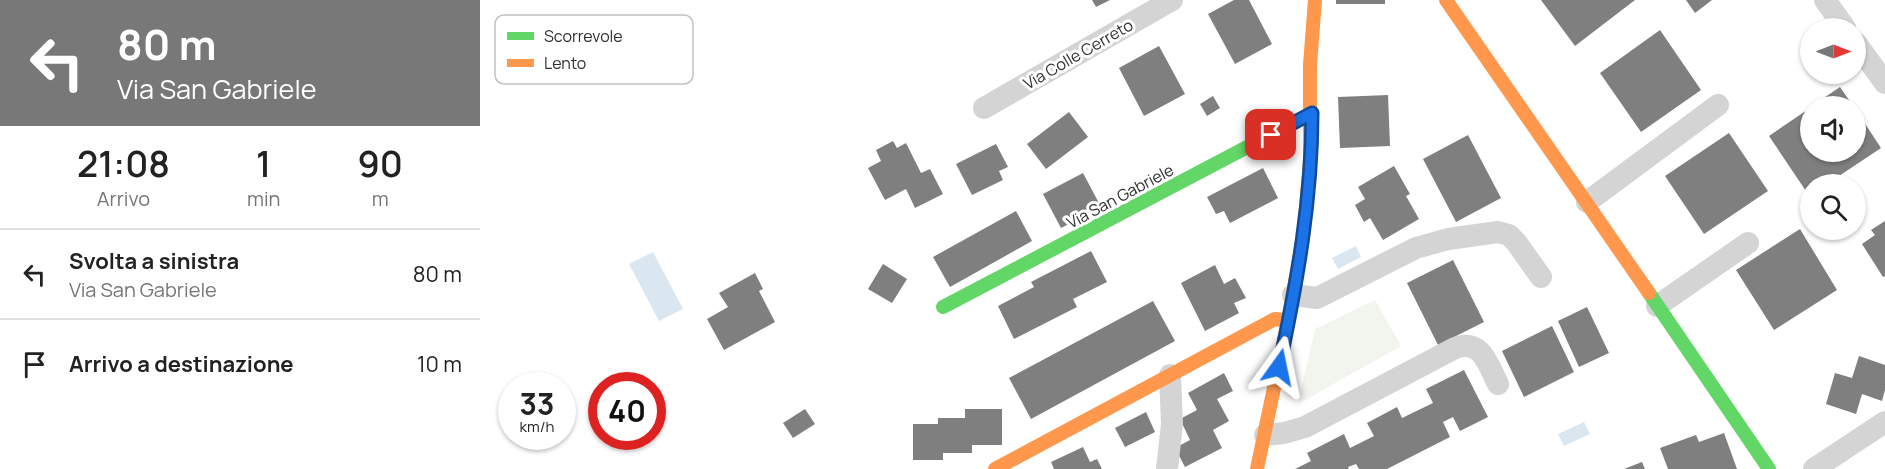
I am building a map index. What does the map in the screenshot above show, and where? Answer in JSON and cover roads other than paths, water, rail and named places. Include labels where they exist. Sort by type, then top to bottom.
[{"type":"street","name":"Via Colle Cerreto","points":[[984,108],[1172,0]]},
{"type":"street","points":[[1257,469],[1304,231],[1310,160],[1312,113],[1310,65],[1315,0]]},
{"type":"street","points":[[1446,0],[1769,469]]},
{"type":"street","points":[[1825,0],[1838,18]]},
{"type":"street","points":[[1866,56],[1885,83]]},
{"type":"street","points":[[1587,202],[1718,105]]},
{"type":"street","name":"Via San Gabriele","points":[[943,307],[1312,113]]},
{"type":"street","points":[[1293,295],[1317,298],[1416,248],[1448,239],[1490,233],[1503,233],[1513,239],[1541,277]]},
{"type":"street","points":[[1657,306],[1748,243]]},
{"type":"street","points":[[995,469],[1024,463],[1170,375],[1275,319],[1288,321]]},
{"type":"street","points":[[1265,435],[1284,433],[1311,424],[1461,346],[1471,345],[1479,350],[1498,384]]},
{"type":"street","points":[[1167,469],[1172,424],[1170,375]]},
{"type":"street","points":[[1814,469],[1885,422]]}]
